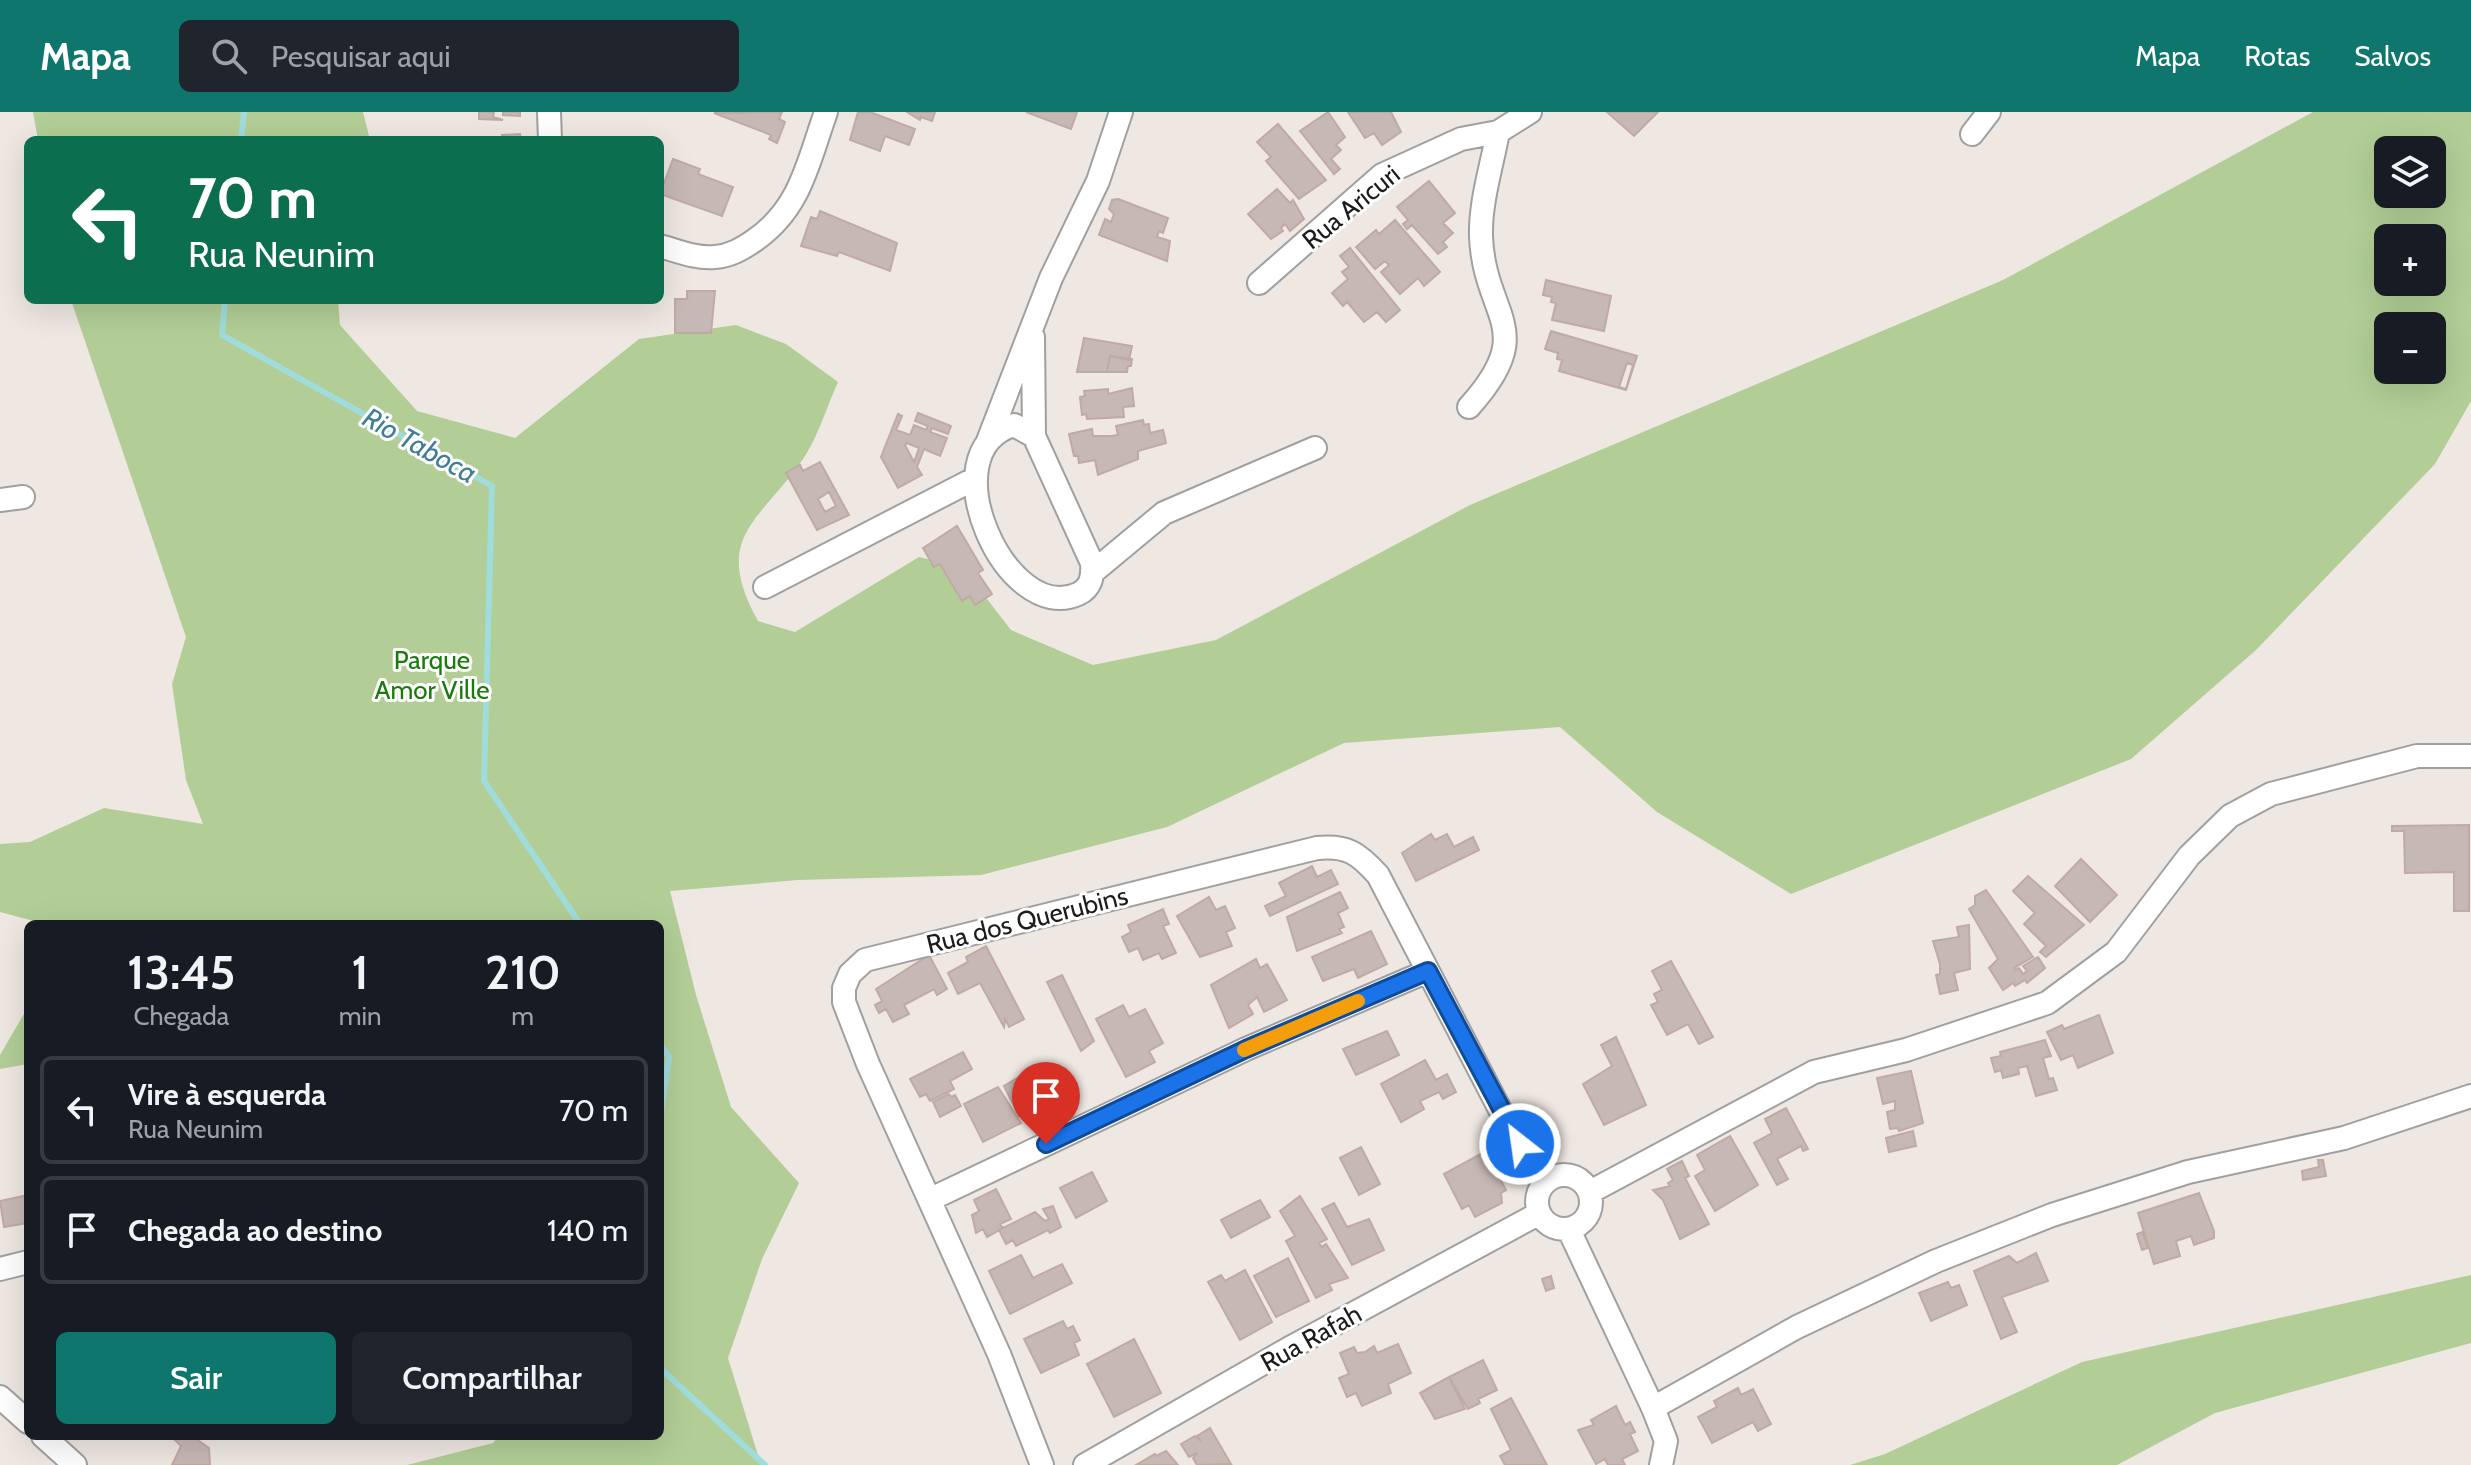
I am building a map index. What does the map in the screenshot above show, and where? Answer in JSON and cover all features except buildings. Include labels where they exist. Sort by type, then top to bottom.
[{"type":"street","points":[[549,112],[550,136]]},
{"type":"street","points":[[664,247],[692,256],[715,257],[738,252],[775,226],[795,200],[826,112]]},
{"type":"street","points":[[1121,112],[1098,181],[1051,278],[978,461],[976,478],[983,523],[1019,580],[1039,595],[1061,601],[1081,593],[1089,585],[1093,572],[1164,513],[1315,448]]},
{"type":"street","points":[[1469,407],[1493,381],[1505,356],[1505,329],[1481,236],[1498,132],[1530,112]]},
{"type":"street","points":[[1972,134],[1989,112]]},
{"type":"street","name":"Rua Aricuri","points":[[1259,283],[1382,175],[1461,139],[1498,132]]},
{"type":"street","points":[[1033,328],[1034,436],[1093,572]]},
{"type":"street","points":[[988,441],[1014,425],[1034,436]]},
{"type":"street","points":[[765,587],[976,478]]},
{"type":"street","points":[[0,500],[23,497]]},
{"type":"street","points":[[1590,1192],[1814,1072],[1906,1050],[2047,1003],[2116,952],[2189,856],[2230,816],[2271,794],[2417,756],[2471,756]]},
{"type":"street","name":"Rua dos Querubins","points":[[1042,1465],[999,1354],[868,1064],[844,1002],[844,988],[850,974],[865,960],[1332,846],[1358,853],[1378,875],[1508,1125],[1544,1182]]},
{"type":"street","points":[[931,1199],[1246,1049],[1428,971]]},
{"type":"street","points":[[1653,1408],[1797,1327],[1936,1261],[2052,1215],[2188,1172],[2344,1138],[2471,1096]]},
{"type":"street","points":[[1569,1175],[1581,1181],[1590,1192],[1591,1208],[1583,1223],[1569,1230],[1551,1227],[1538,1214],[1536,1198],[1544,1182],[1555,1176],[1569,1175]]},
{"type":"street","name":"Rua Rafah","points":[[1085,1465],[1288,1349],[1538,1214]]},
{"type":"street","points":[[1569,1230],[1666,1441],[1661,1465]]},
{"type":"street","points":[[0,1269],[24,1263]]},
{"type":"street","points":[[0,1397],[24,1418]]},
{"type":"street","points":[[47,1440],[75,1465]]},
{"type":"green space","points":[[33,112],[363,112],[369,136],[37,136]]},
{"type":"green space","name":"Parque Amor Ville","points":[[2313,112],[2471,112],[2471,401],[2435,464],[2256,650],[2131,759],[1791,894],[1657,812],[1560,727],[1344,743],[1167,827],[981,875],[798,880],[670,891],[696,995],[731,1107],[799,1183],[762,1259],[728,1358],[761,1465],[407,1465],[496,1440],[664,1440],[664,920],[30,920],[0,912],[0,844],[30,842],[104,808],[203,824],[186,780],[172,684],[186,637],[72,304],[338,304],[340,325],[417,411],[515,438],[639,339],[736,325],[786,344],[838,382],[805,456],[759,514],[740,548],[739,568],[744,592],[758,621],[795,632],[919,557],[963,568],[1011,630],[1093,665],[1216,640],[1470,505],[2003,280]]},
{"type":"green space","points":[[24,1014],[24,1065],[0,1069],[0,1055]]},
{"type":"green space","points":[[2471,1275],[2471,1343],[2215,1413],[2117,1465],[1850,1465],[1885,1454],[2082,1362]]},
{"type":"waterway","name":"Rio Taboca","points":[[241,136],[244,112]]},
{"type":"waterway","name":"Rio Taboca","points":[[225,304],[222,335],[492,486],[484,781],[577,920]]},
{"type":"waterway","name":"Rio Taboca","points":[[664,1049],[669,1057],[664,1091]]},
{"type":"waterway","name":"Rio Taboca","points":[[664,1372],[765,1465]]},
{"type":"slow traffic","points":[[1244,1050],[1358,1001]]},
{"type":"route","points":[[1046,1144],[1246,1049],[1428,971],[1520,1144]]}]
